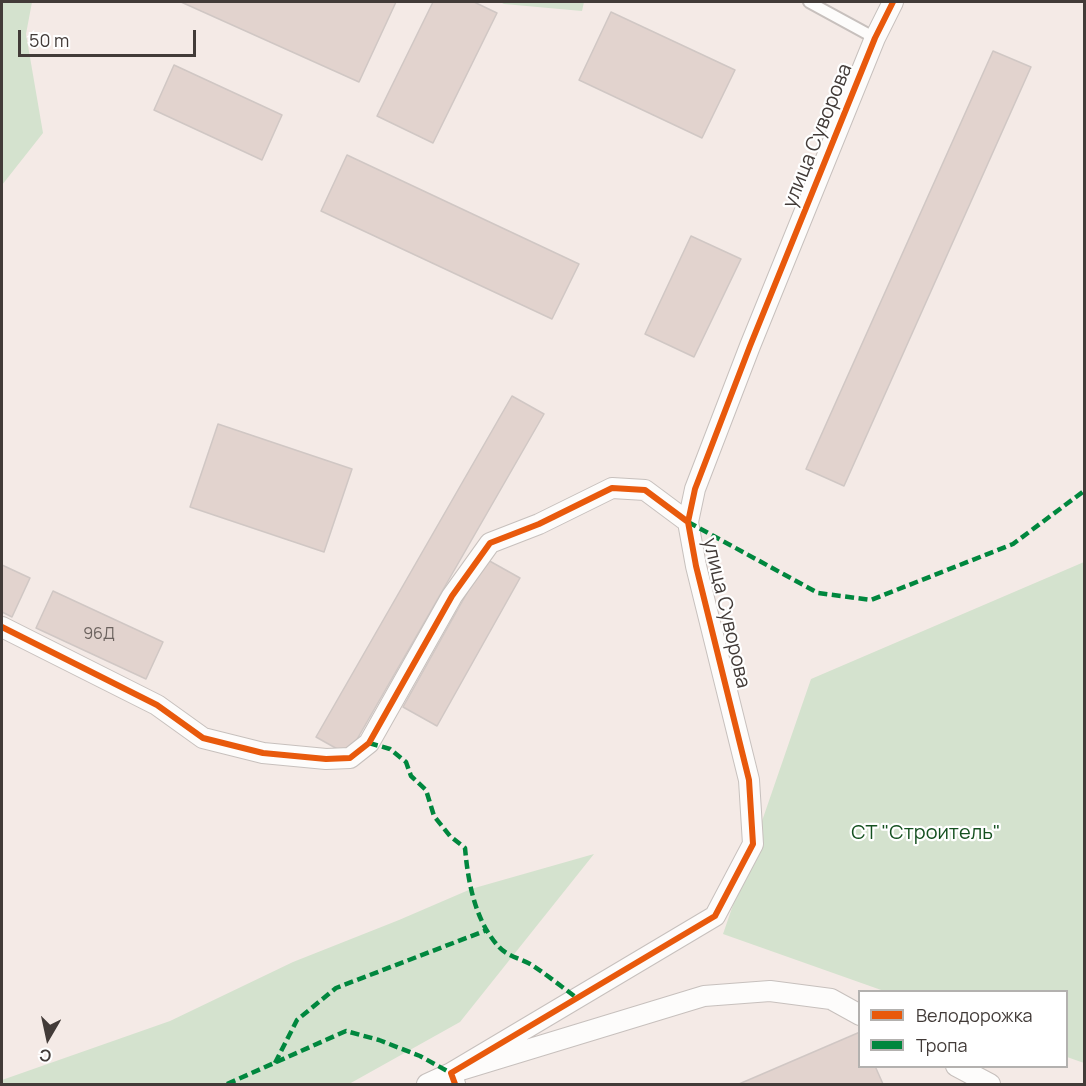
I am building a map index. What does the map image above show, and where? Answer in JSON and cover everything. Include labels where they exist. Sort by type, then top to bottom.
[{"type":"street","name":"улица Суворова","points":[[453,1079],[715,916],[753,844],[749,780],[696,566],[688,522],[695,489],[750,346],[875,38],[893,2]]},
{"type":"street","points":[[2,627],[157,705],[203,738],[263,753],[326,759],[350,758],[369,743],[452,596],[490,543],[539,524],[612,488],[645,490],[688,522]]},
{"type":"street","name":"улица Суворова","points":[[427,1084],[453,1079],[704,996],[770,991],[831,999],[858,1014]]},
{"type":"street","points":[[960,1068],[990,1084]]},
{"type":"lane","points":[[808,2],[875,38]]},
{"type":"green space","points":[[2,2],[32,2],[26,34],[43,133],[2,185]]},
{"type":"green space","points":[[500,2],[584,2],[582,11]]},
{"type":"green space","name":"СТ \"Строитель\"","points":[[1084,562],[1084,1063],[1068,1057],[1068,990],[881,990],[723,934],[811,679]]},
{"type":"green space","points":[[594,854],[460,1022],[349,1084],[2,1084],[2,1080],[170,1021],[293,962],[471,889]]},
{"type":"building","points":[[181,2],[396,2],[359,82]]},
{"type":"building","points":[[433,2],[474,2],[497,13],[433,143],[377,116]]},
{"type":"building","points":[[611,12],[735,70],[702,138],[579,80]]},
{"type":"building","points":[[993,51],[1031,67],[844,486],[806,469]]},
{"type":"building","points":[[174,65],[282,115],[262,160],[154,110]]},
{"type":"building","points":[[347,155],[579,264],[552,319],[321,211]]},
{"type":"building","points":[[691,236],[741,259],[694,357],[645,334]]},
{"type":"building","points":[[512,396],[544,414],[348,755],[316,737]]},
{"type":"building","points":[[218,424],[352,469],[324,552],[190,507]]},
{"type":"building","points":[[486,559],[520,578],[437,726],[403,707]]},
{"type":"building","points":[[2,565],[30,578],[12,617],[2,612]]},
{"type":"building","points":[[53,591],[163,642],[146,679],[36,628]]},
{"type":"building","points":[[858,1033],[858,1068],[876,1068],[883,1084],[739,1084]]},
{"type":"marked path","points":[[688,522],[818,593],[871,600],[1013,544],[1084,491]]},
{"type":"marked path","points":[[369,743],[390,749],[406,762],[411,776],[426,790],[434,816],[450,836],[465,848],[468,874],[478,913],[499,947],[532,965],[577,998]]},
{"type":"marked path","points":[[275,1063],[297,1020],[336,988],[487,930]]},
{"type":"marked path","points":[[227,1084],[346,1031],[379,1040],[420,1056],[451,1073]]},
{"type":"cycle path","points":[[455,1084],[451,1073],[715,916],[753,844],[749,780],[696,566],[688,522],[695,489],[750,346],[875,38],[893,2]]},
{"type":"cycle path","points":[[2,627],[157,705],[203,738],[263,753],[326,759],[350,758],[369,743],[452,596],[490,543],[539,524],[612,488],[645,490],[688,522]]}]
